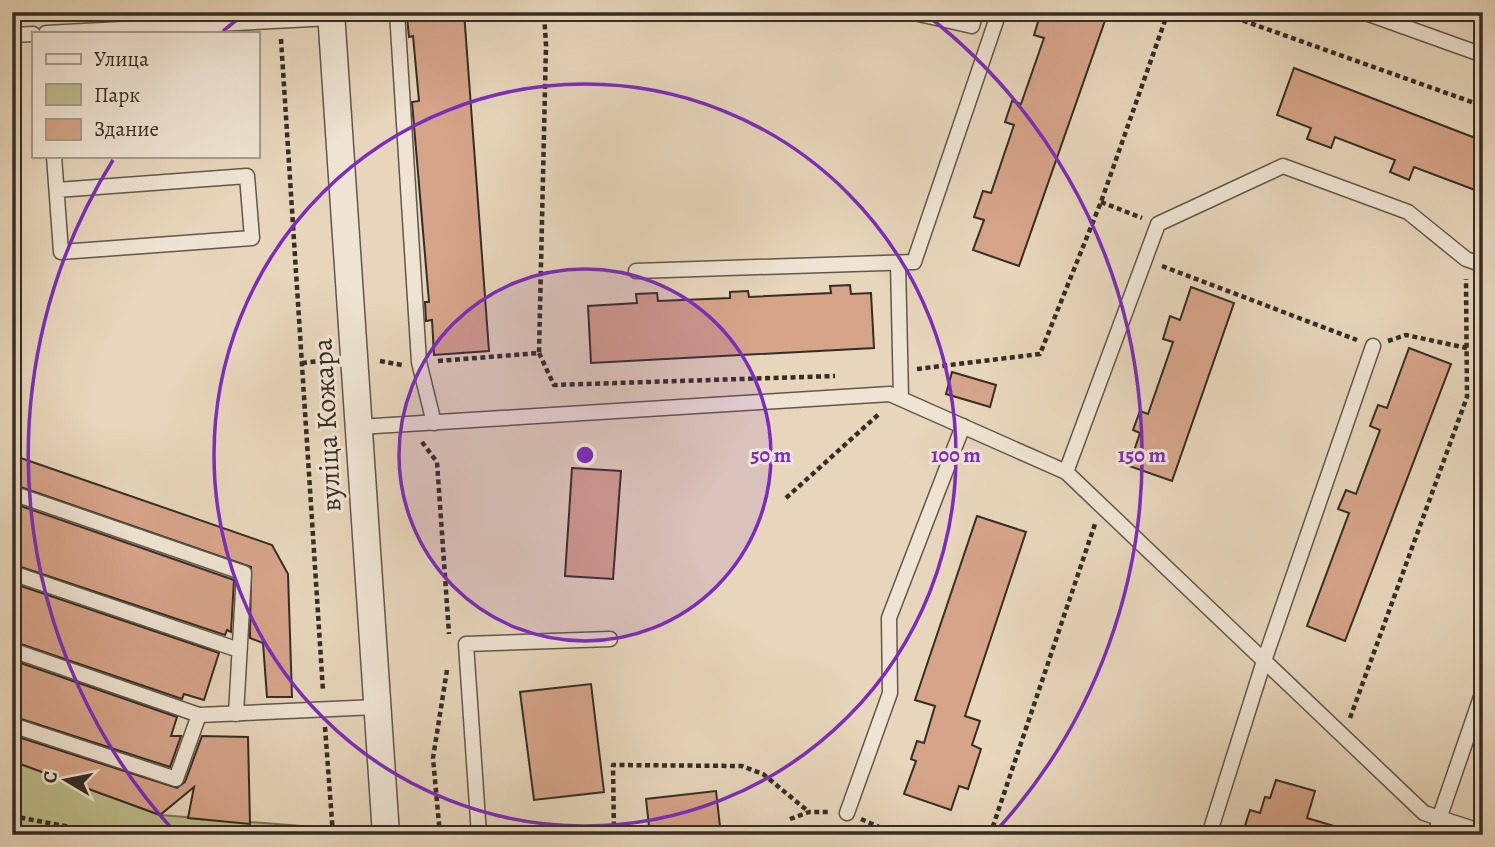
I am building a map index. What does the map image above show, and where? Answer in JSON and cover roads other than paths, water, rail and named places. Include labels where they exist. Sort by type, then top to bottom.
[{"type":"street","name":"вуліца Кожара","points":[[331,15],[386,835]]},
{"type":"lane","points":[[397,12],[419,362],[434,423]]},
{"type":"lane","points":[[910,12],[972,26],[976,12]]},
{"type":"lane","points":[[636,271],[914,262],[999,12]]},
{"type":"lane","points":[[1363,12],[1483,55]]},
{"type":"lane","points":[[58,32],[226,18],[280,21],[331,15]]},
{"type":"lane","points":[[12,35],[32,34]]},
{"type":"lane","points":[[54,158],[61,252],[252,238],[247,176],[57,190]]},
{"type":"lane","points":[[1066,472],[1158,224],[1283,166],[1408,212],[1466,259],[1483,265]]},
{"type":"lane","points":[[898,263],[901,398]]},
{"type":"lane","points":[[1209,835],[1264,661],[1373,346]]},
{"type":"lane","points":[[359,427],[890,394],[1066,472],[1424,813],[1483,832]]},
{"type":"lane","points":[[847,813],[890,693],[889,618],[963,426]]},
{"type":"lane","points":[[12,494],[244,573],[236,714]]},
{"type":"lane","points":[[12,573],[239,650]]},
{"type":"lane","points":[[478,835],[466,644],[610,639]]},
{"type":"lane","points":[[12,650],[199,715],[376,707]]},
{"type":"lane","points":[[1436,835],[1438,818],[1483,691]]},
{"type":"lane","points":[[12,724],[176,779],[199,715]]}]
